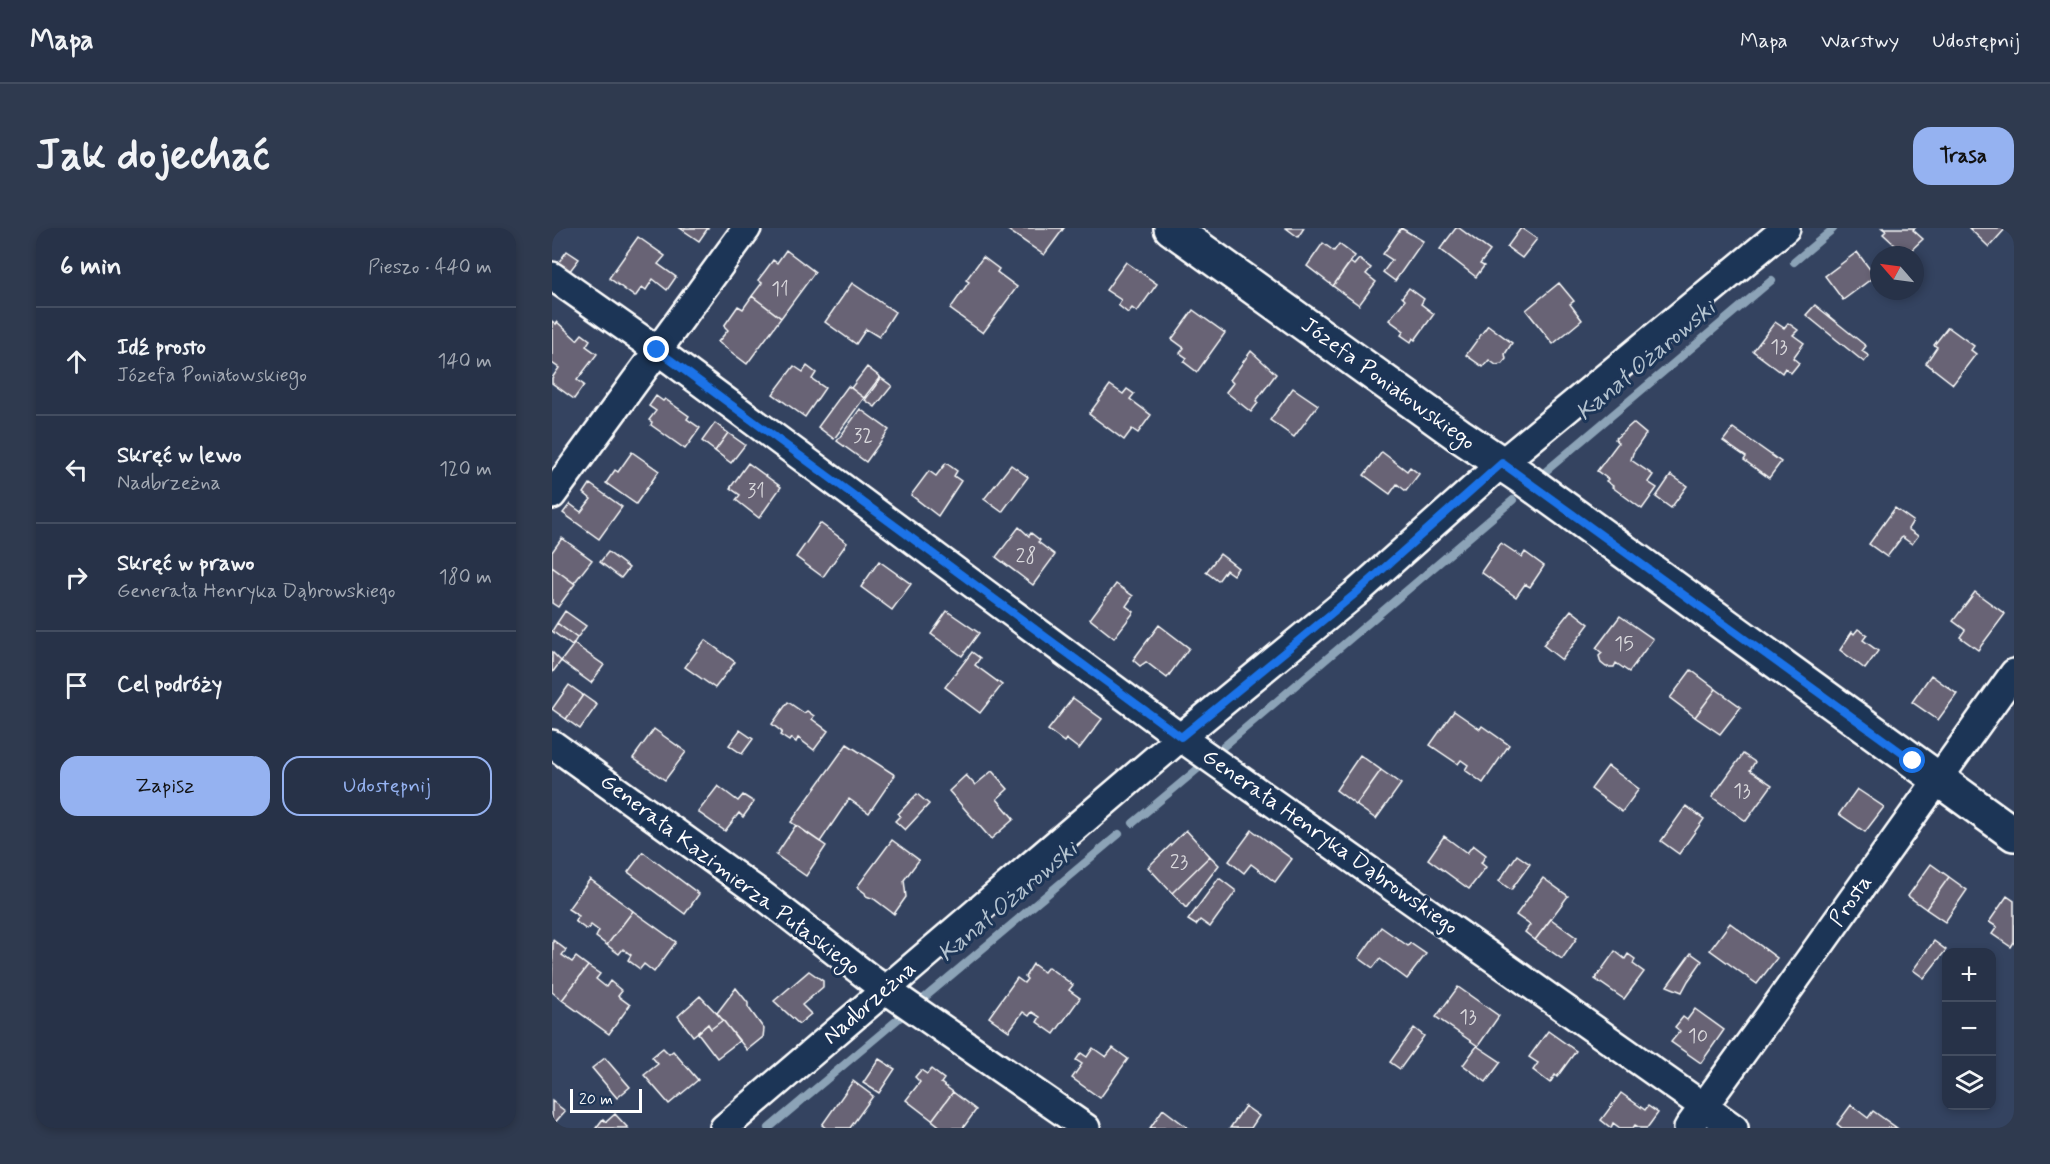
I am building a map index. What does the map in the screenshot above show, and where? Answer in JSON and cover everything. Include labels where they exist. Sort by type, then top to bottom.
[{"type":"street","points":[[552,495],[747,228]]},
{"type":"street","name":"Józefa Poniatowskiego","points":[[1171,228],[1459,435],[1502,463],[2014,834]]},
{"type":"street","name":"Nadbrzeżna","points":[[724,1128],[1181,737],[1355,594],[1502,463],[1786,228]]},
{"type":"street","name":"Generała Henryka Dąbrowskiego","points":[[552,276],[657,350],[1181,737],[1734,1128]]},
{"type":"street","name":"Prosta","points":[[1688,1128],[2014,673]]},
{"type":"street","name":"Generała Kazimierza Pułaskiego","points":[[552,744],[760,894],[872,980],[1086,1128]]},
{"type":"building","points":[[680,228],[708,228],[699,241]]},
{"type":"building","points":[[1005,228],[1064,228],[1044,255]]},
{"type":"building","points":[[1286,228],[1304,228],[1298,237]]},
{"type":"building","points":[[1401,228],[1423,241],[1395,281],[1383,272],[1392,260],[1383,254]]},
{"type":"building","points":[[1456,228],[1490,251],[1480,264],[1484,266],[1476,277],[1440,249]]},
{"type":"building","points":[[1521,228],[1537,239],[1522,258],[1507,247]]},
{"type":"building","points":[[1882,228],[1915,228],[1913,230],[1923,239],[1916,246],[1896,246],[1883,234],[1886,231]]},
{"type":"building","points":[[1969,228],[2006,228],[1989,247]]},
{"type":"building","points":[[638,237],[665,256],[658,264],[676,277],[667,290],[653,279],[646,290],[642,287],[635,297],[609,278]]},
{"type":"building","points":[[1323,243],[1334,251],[1339,244],[1355,256],[1333,286],[1307,266]]},
{"type":"building","points":[[786,250],[815,272],[781,318],[752,296],[762,283],[758,280],[773,260],[777,263]]},
{"type":"building","points":[[567,251],[579,259],[569,272],[558,263]]},
{"type":"building","points":[[1857,252],[1870,269],[1870,280],[1843,300],[1825,276]]},
{"type":"building","points":[[983,257],[999,269],[997,272],[1017,287],[983,333],[950,309],[969,282],[966,280]]},
{"type":"building","points":[[1359,259],[1371,268],[1366,274],[1376,282],[1359,305],[1333,286],[1350,262],[1354,265]]},
{"type":"building","points":[[1126,262],[1157,284],[1137,312],[1132,308],[1128,313],[1118,305],[1121,300],[1106,290]]},
{"type":"building","points":[[852,283],[895,312],[879,337],[866,329],[856,344],[825,322]]},
{"type":"building","points":[[1559,283],[1574,301],[1570,304],[1582,320],[1553,344],[1526,310]]},
{"type":"building","points":[[1409,288],[1424,299],[1421,304],[1434,314],[1415,340],[1413,338],[1411,342],[1401,335],[1404,331],[1389,320],[1405,300],[1402,297]]},
{"type":"building","points":[[752,296],[781,318],[747,364],[718,342],[728,330],[724,326],[738,306],[743,309]]},
{"type":"building","points":[[1815,305],[1866,346],[1862,351],[1869,356],[1864,362],[1806,315]]},
{"type":"building","points":[[1193,310],[1225,333],[1197,372],[1184,362],[1187,358],[1180,353],[1184,348],[1172,339]]},
{"type":"building","points":[[552,321],[556,324],[557,322],[577,340],[582,334],[590,340],[586,346],[597,354],[577,380],[584,385],[574,399],[552,383],[552,378],[559,368],[552,363]]},
{"type":"building","points":[[1775,322],[1784,328],[1788,323],[1798,330],[1793,335],[1804,343],[1793,358],[1799,363],[1791,373],[1785,368],[1782,373],[1753,351]]},
{"type":"building","points":[[1488,325],[1512,343],[1502,364],[1496,365],[1489,360],[1483,367],[1466,355]]},
{"type":"building","points":[[1948,327],[1974,346],[1971,350],[1976,354],[1953,384],[1926,363],[1937,347],[1934,345]]},
{"type":"building","points":[[1251,351],[1276,374],[1256,401],[1258,403],[1251,412],[1226,392],[1233,383],[1230,380]]},
{"type":"building","points":[[794,366],[803,372],[807,366],[816,373],[812,379],[825,388],[805,417],[773,394]]},
{"type":"building","points":[[867,367],[880,377],[864,398],[851,388]]},
{"type":"building","points":[[881,378],[892,386],[875,407],[865,400]]},
{"type":"building","points":[[1110,385],[1123,394],[1127,389],[1134,394],[1130,399],[1151,415],[1138,433],[1132,429],[1124,440],[1089,414]]},
{"type":"building","points":[[848,386],[864,398],[834,439],[818,427]]},
{"type":"building","points":[[1293,388],[1318,405],[1294,437],[1270,420]]},
{"type":"building","points":[[656,396],[663,401],[665,399],[689,416],[687,419],[700,428],[685,449],[651,425],[652,422],[649,420],[656,411],[649,406]]},
{"type":"building","points":[[860,409],[889,430],[866,462],[837,441]]},
{"type":"building","points":[[715,423],[728,433],[715,451],[702,441]]},
{"type":"building","points":[[1633,423],[1646,434],[1631,460],[1653,475],[1648,482],[1657,488],[1642,509],[1612,487],[1606,481],[1608,479],[1597,471],[1618,443],[1615,439]]},
{"type":"building","points":[[1733,428],[1781,462],[1769,478],[1744,460],[1746,457],[1723,441]]},
{"type":"building","points":[[728,433],[745,445],[731,463],[715,451]]},
{"type":"building","points":[[632,452],[659,471],[636,504],[606,483],[615,470],[618,472]]},
{"type":"building","points":[[1382,452],[1407,471],[1410,467],[1419,474],[1406,491],[1397,484],[1390,494],[1364,475]]},
{"type":"building","points":[[748,463],[781,487],[759,518],[736,500],[740,495],[730,488]]},
{"type":"building","points":[[946,463],[957,471],[954,476],[961,481],[938,516],[911,495],[929,471],[936,476]]},
{"type":"building","points":[[1011,465],[1028,477],[1002,512],[984,499]]},
{"type":"building","points":[[1671,475],[1687,486],[1671,508],[1656,497]]},
{"type":"building","points":[[590,484],[622,507],[599,539],[563,513],[570,504],[581,512],[591,499],[584,493]]},
{"type":"building","points":[[1895,508],[1913,521],[1908,529],[1918,536],[1912,544],[1902,537],[1887,557],[1869,544]]},
{"type":"building","points":[[820,523],[847,543],[823,577],[796,557]]},
{"type":"building","points":[[1019,527],[1029,536],[1031,533],[1040,540],[1038,542],[1055,555],[1033,585],[996,557]]},
{"type":"building","points":[[562,538],[592,560],[574,583],[552,567],[552,552]]},
{"type":"building","points":[[1501,543],[1522,557],[1525,552],[1544,566],[1530,587],[1525,584],[1516,597],[1481,572]]},
{"type":"building","points":[[608,552],[629,568],[621,578],[600,562]]},
{"type":"building","points":[[1220,554],[1238,568],[1233,575],[1226,570],[1218,581],[1206,572]]},
{"type":"building","points":[[879,561],[911,584],[892,610],[861,587]]},
{"type":"building","points":[[552,567],[575,584],[558,607],[552,603]]},
{"type":"building","points":[[1116,584],[1133,596],[1126,606],[1134,612],[1114,638],[1090,619]]},
{"type":"building","points":[[1975,592],[2005,614],[1978,650],[1960,637],[1965,630],[1953,621]]},
{"type":"building","points":[[1571,610],[1589,624],[1562,660],[1543,645]]},
{"type":"building","points":[[565,611],[586,626],[577,638],[557,623]]},
{"type":"building","points":[[947,611],[979,633],[962,656],[931,634]]},
{"type":"building","points":[[1620,616],[1653,639],[1629,672],[1616,663],[1614,667],[1606,667],[1601,663],[1599,656],[1602,653],[1596,648]]},
{"type":"building","points":[[557,623],[577,638],[572,646],[552,631]]},
{"type":"building","points":[[1159,625],[1189,648],[1167,678],[1146,662],[1140,666],[1133,660]]},
{"type":"building","points":[[1858,629],[1867,635],[1863,640],[1878,651],[1865,669],[1840,650],[1852,632],[1854,634]]},
{"type":"building","points":[[705,640],[735,662],[715,688],[685,667]]},
{"type":"building","points":[[574,644],[604,665],[591,683],[561,661]]},
{"type":"building","points":[[552,652],[561,661],[552,673]]},
{"type":"building","points":[[972,652],[980,658],[975,665],[1002,685],[980,713],[945,687]]},
{"type":"building","points":[[1691,670],[1716,689],[1695,717],[1670,698]]},
{"type":"building","points":[[1931,675],[1957,694],[1938,720],[1912,702]]},
{"type":"building","points":[[569,685],[583,695],[566,719],[552,709]]},
{"type":"building","points":[[1716,689],[1741,707],[1720,734],[1695,717]]},
{"type":"building","points":[[583,695],[597,705],[580,729],[566,719]]},
{"type":"building","points":[[1073,698],[1102,719],[1079,749],[1066,739],[1064,742],[1048,730]]},
{"type":"building","points":[[788,702],[804,713],[807,711],[814,716],[812,719],[828,731],[814,750],[798,738],[796,742],[791,738],[789,741],[780,735],[782,732],[772,724]]},
{"type":"building","points":[[1454,711],[1480,729],[1482,726],[1509,745],[1483,783],[1465,770],[1468,765],[1461,760],[1458,764],[1430,745]]},
{"type":"building","points":[[654,729],[686,752],[665,780],[633,758]]},
{"type":"building","points":[[740,730],[753,739],[742,754],[729,745]]},
{"type":"building","points":[[847,744],[895,775],[869,813],[849,799],[820,842],[791,822]]},
{"type":"building","points":[[1743,754],[1755,762],[1750,770],[1772,785],[1746,821],[1712,797]]},
{"type":"building","points":[[1360,755],[1381,770],[1356,805],[1336,790]]},
{"type":"building","points":[[1608,766],[1639,789],[1622,812],[1591,789]]},
{"type":"building","points":[[1381,770],[1401,784],[1376,819],[1356,805]]},
{"type":"building","points":[[992,771],[1008,789],[997,799],[1014,819],[991,839],[949,791],[966,775],[975,785]]},
{"type":"building","points":[[718,786],[738,801],[743,795],[754,802],[743,817],[739,813],[725,831],[698,812]]},
{"type":"building","points":[[1857,789],[1884,807],[1865,832],[1839,814]]},
{"type":"building","points":[[917,794],[929,804],[905,830],[895,821],[900,816],[898,814]]},
{"type":"building","points":[[1686,806],[1704,819],[1679,854],[1661,841]]},
{"type":"building","points":[[796,825],[826,846],[806,876],[776,855]]},
{"type":"building","points":[[1186,830],[1210,856],[1172,893],[1148,867]]},
{"type":"building","points":[[1252,830],[1292,859],[1275,882],[1251,864],[1244,873],[1229,861]]},
{"type":"building","points":[[1444,836],[1467,853],[1473,845],[1486,855],[1481,863],[1486,867],[1469,889],[1428,859]]},
{"type":"building","points":[[892,840],[919,860],[904,880],[906,897],[894,914],[874,899],[866,896],[857,887]]},
{"type":"building","points":[[643,852],[699,894],[685,914],[628,872]]},
{"type":"building","points":[[1517,855],[1530,864],[1511,890],[1499,881]]},
{"type":"building","points":[[1210,856],[1219,865],[1186,908],[1172,893]]},
{"type":"building","points":[[1931,864],[1949,877],[1926,909],[1908,896]]},
{"type":"building","points":[[1949,877],[1967,890],[1945,922],[1926,909]]},
{"type":"building","points":[[1219,878],[1236,891],[1210,927],[1200,920],[1196,925],[1188,920]]},
{"type":"building","points":[[1543,878],[1568,896],[1535,940],[1525,932],[1530,925],[1516,915]]},
{"type":"building","points":[[590,879],[633,911],[607,945],[596,937],[599,931],[591,925],[587,930],[575,921],[579,916],[568,909]]},
{"type":"building","points":[[2007,896],[2014,901],[2014,942],[2011,947],[1992,934],[1997,927],[1989,922]]},
{"type":"building","points":[[633,911],[676,942],[654,972],[644,964],[640,969],[628,960],[631,955],[623,949],[619,954],[607,945]]},
{"type":"building","points":[[1551,919],[1577,938],[1562,959],[1535,940]]},
{"type":"building","points":[[1730,923],[1777,958],[1757,984],[1710,950]]},
{"type":"building","points":[[1381,927],[1408,946],[1410,943],[1426,954],[1407,979],[1380,959],[1373,968],[1359,958]]},
{"type":"building","points":[[553,940],[566,950],[562,955],[572,962],[576,957],[588,966],[562,1000],[552,992]]},
{"type":"building","points":[[1934,941],[1943,948],[1942,955],[1924,978],[1913,970]]},
{"type":"building","points":[[1615,951],[1625,959],[1628,954],[1635,959],[1633,964],[1644,972],[1624,999],[1595,979]]},
{"type":"building","points":[[1691,953],[1702,961],[1682,992],[1667,986]]},
{"type":"building","points":[[1033,964],[1044,972],[1048,967],[1073,985],[1069,990],[1080,998],[1054,1034],[1037,1022],[1040,1017],[1032,1012],[1029,1016],[1023,1012],[1009,1031],[989,1017],[1017,978],[1024,983]]},
{"type":"building","points":[[588,966],[600,974],[596,979],[606,987],[610,981],[622,991],[618,996],[630,1005],[609,1034],[562,1000]]},
{"type":"building","points":[[809,971],[823,981],[823,987],[802,1005],[811,1014],[799,1024],[774,1001]]},
{"type":"building","points":[[1458,987],[1499,1016],[1478,1046],[1436,1017]]},
{"type":"building","points":[[736,988],[764,1029],[763,1037],[747,1050],[717,1013]]},
{"type":"building","points":[[700,996],[723,1020],[711,1029],[708,1024],[693,1036],[678,1016]]},
{"type":"building","points":[[1695,1009],[1724,1030],[1701,1063],[1671,1042],[1680,1031],[1675,1027],[1683,1017],[1687,1020]]},
{"type":"building","points":[[723,1020],[739,1041],[717,1058],[698,1033],[708,1024],[711,1029]]},
{"type":"building","points":[[1414,1028],[1424,1036],[1400,1069],[1390,1062]]},
{"type":"building","points":[[1548,1031],[1576,1051],[1550,1083],[1533,1070],[1538,1063],[1529,1057]]},
{"type":"building","points":[[1477,1046],[1501,1062],[1486,1082],[1463,1065]]},
{"type":"building","points":[[663,1048],[669,1054],[673,1051],[698,1080],[669,1104],[644,1075],[658,1064],[652,1057]]},
{"type":"building","points":[[1093,1048],[1106,1057],[1113,1048],[1128,1059],[1100,1098],[1072,1078],[1082,1064],[1076,1060],[1081,1053],[1087,1057]]},
{"type":"building","points":[[605,1058],[630,1087],[617,1098],[592,1068]]},
{"type":"building","points":[[879,1059],[895,1069],[879,1093],[863,1083]]},
{"type":"building","points":[[931,1069],[944,1079],[941,1083],[953,1092],[932,1120],[906,1100],[920,1082],[915,1077],[921,1070],[927,1074]]},
{"type":"building","points":[[853,1081],[873,1096],[850,1128],[826,1128],[822,1125]]},
{"type":"building","points":[[953,1092],[976,1110],[963,1128],[942,1128],[932,1120]]},
{"type":"building","points":[[1621,1093],[1645,1110],[1648,1106],[1658,1113],[1647,1128],[1635,1125],[1633,1128],[1620,1128],[1613,1123],[1611,1128],[1601,1120]]},
{"type":"building","points":[[552,1101],[565,1111],[552,1126]]},
{"type":"building","points":[[1851,1105],[1868,1118],[1873,1111],[1897,1128],[1842,1128],[1837,1124]]},
{"type":"building","points":[[1245,1106],[1259,1116],[1251,1128],[1230,1128]]},
{"type":"building","points":[[1163,1109],[1188,1128],[1150,1128]]},
{"type":"building","points":[[615,1114],[628,1128],[596,1128],[603,1119],[606,1122]]},
{"type":"waterway","name":"Kanał Ożarowski","points":[[1794,262],[1833,229]]},
{"type":"waterway","name":"Kanał Ożarowski","points":[[1546,471],[1772,280]]},
{"type":"waterway","name":"Kanał Ożarowski","points":[[1223,747],[1513,500]]},
{"type":"waterway","name":"Kanał Ożarowski","points":[[1133,823],[1206,762]]},
{"type":"waterway","name":"Kanał Ożarowski","points":[[923,999],[1119,834]]},
{"type":"waterway","name":"Kanał Ożarowski","points":[[769,1128],[903,1015]]},
{"type":"route","points":[[657,350],[1181,737],[1355,594],[1502,463],[1913,761]]}]
